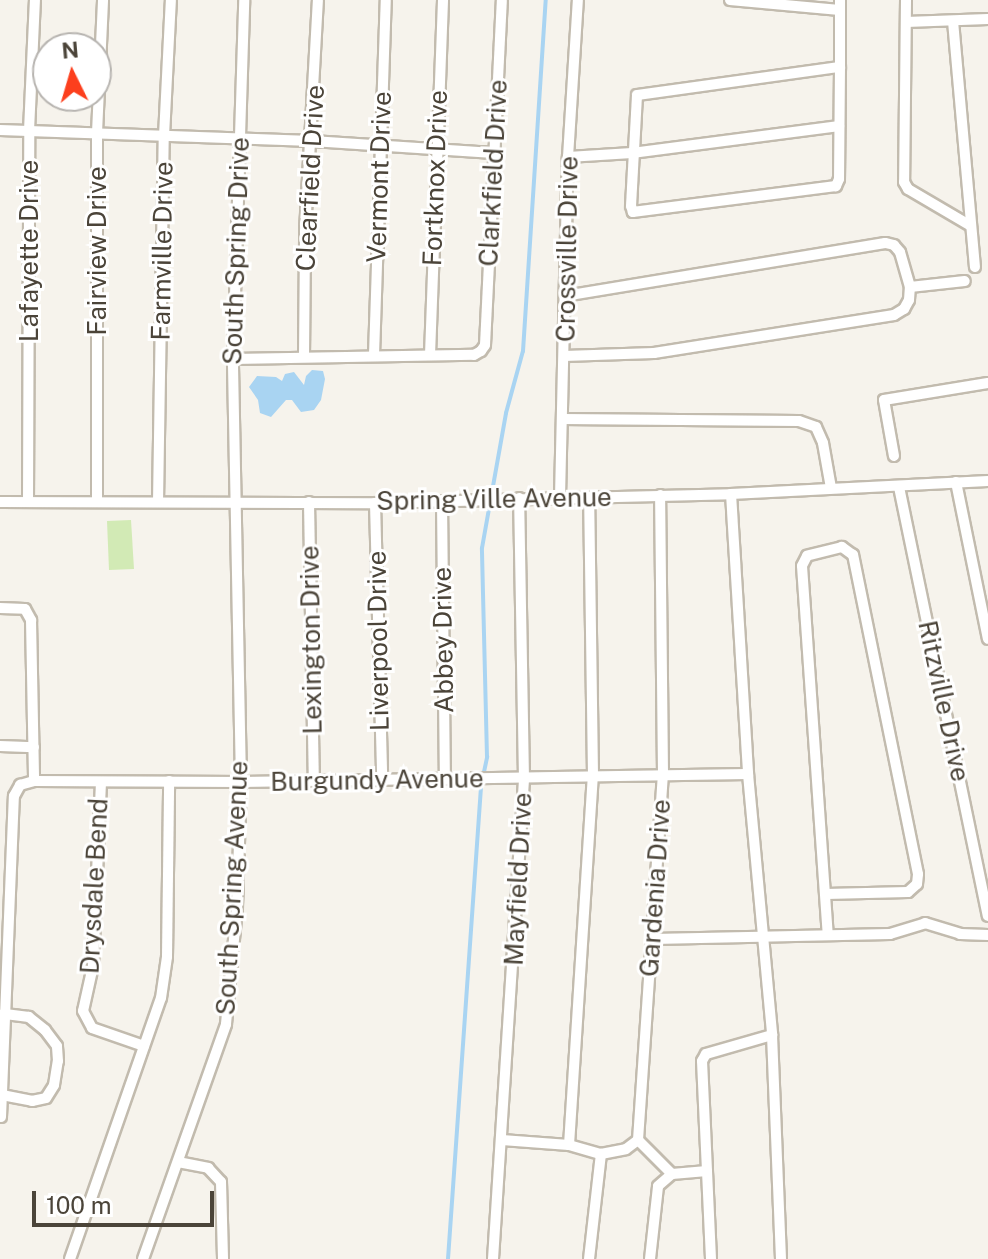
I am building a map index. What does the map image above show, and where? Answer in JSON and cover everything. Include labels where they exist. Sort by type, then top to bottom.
[{"type":"street","name":"Lafayette Drive","points":[[28,502],[29,131],[35,0]]},
{"type":"street","name":"Fairview Drive","points":[[97,501],[97,133],[103,0]]},
{"type":"street","name":"Farmville Drive","points":[[158,502],[164,136],[171,0]]},
{"type":"street","name":"South Spring Drive","points":[[235,502],[233,359],[244,0]]},
{"type":"street","name":"Clearfield Drive","points":[[304,356],[305,231],[318,0]]},
{"type":"street","name":"Vermont Drive","points":[[374,355],[386,0]]},
{"type":"street","name":"Fortknox Drive","points":[[430,355],[435,149],[443,0]]},
{"type":"street","name":"Clarkfield Drive","points":[[430,355],[474,355],[485,345],[502,0]]},
{"type":"street","name":"Crossville Drive","points":[[560,497],[568,157],[578,0]]},
{"type":"street","points":[[730,0],[840,5],[840,67],[839,126],[836,186],[813,192],[639,214],[631,206],[635,99],[641,92],[840,67]]},
{"type":"street","points":[[906,0],[904,182],[908,189],[971,226]]},
{"type":"street","points":[[906,22],[988,19]]},
{"type":"street","points":[[953,21],[975,267]]},
{"type":"street","points":[[568,157],[632,153],[839,126]]},
{"type":"street","points":[[0,130],[239,141],[312,141],[494,153]]},
{"type":"street","points":[[564,356],[654,353],[894,315],[909,300],[910,287],[900,252],[894,245],[885,243],[565,296]]},
{"type":"street","points":[[910,287],[965,281]]},
{"type":"street","points":[[233,359],[430,355]]},
{"type":"street","points":[[894,456],[884,400],[988,383]]},
{"type":"street","points":[[562,419],[799,421],[816,427],[823,443],[831,488]]},
{"type":"street","name":"Spring Ville Avenue","points":[[0,502],[375,503],[731,494],[988,481]]},
{"type":"street","points":[[956,482],[988,639]]},
{"type":"street","name":"Ritzville Drive","points":[[899,487],[988,916]]},
{"type":"street","points":[[731,494],[748,774],[772,1035],[781,1259]]},
{"type":"street","name":"Gardenia Drive","points":[[638,1140],[663,774],[660,495]]},
{"type":"street","points":[[569,1145],[593,775],[589,497]]},
{"type":"street","name":"Mayfield Drive","points":[[493,1259],[524,779],[519,498]]},
{"type":"street","name":"Abbey Drive","points":[[442,501],[445,779]]},
{"type":"street","name":"South Spring Avenue","points":[[143,1259],[226,1024],[237,907],[241,782],[235,502]]},
{"type":"street","name":"Lexington Drive","points":[[309,502],[314,779]]},
{"type":"street","name":"Liverpool Drive","points":[[375,503],[382,779]]},
{"type":"street","points":[[826,894],[908,892],[917,884],[918,874],[853,555],[842,547],[807,556],[802,566],[828,934]]},
{"type":"street","points":[[0,608],[25,609],[31,620],[34,747],[34,781],[20,785],[14,796],[1,1117]]},
{"type":"street","points":[[0,746],[34,747]]},
{"type":"street","name":"Burgundy Avenue","points":[[34,781],[241,782],[748,774]]},
{"type":"street","points":[[70,1259],[161,998],[167,957],[169,781]]},
{"type":"street","name":"Drysdale Bend","points":[[101,782],[93,966],[83,1011],[92,1028],[144,1046]]},
{"type":"street","points":[[653,939],[890,934],[925,923],[960,934],[988,935]]},
{"type":"street","points":[[2,1095],[32,1101],[46,1098],[54,1085],[58,1061],[57,1046],[45,1030],[29,1017],[3,1014]]},
{"type":"street","points":[[711,1259],[702,1061],[706,1054],[772,1035]]},
{"type":"street","points":[[502,1140],[569,1145],[601,1154],[626,1149],[638,1140],[672,1174]]},
{"type":"street","points":[[589,1259],[601,1154]]},
{"type":"street","points":[[178,1162],[208,1168],[221,1182],[223,1259]]},
{"type":"street","points":[[650,1259],[658,1186],[672,1174],[707,1171]]},
{"type":"green space","points":[[131,520],[134,569],[109,570],[107,521]]},
{"type":"water","points":[[312,370],[323,371],[325,379],[321,400],[314,410],[301,412],[292,400],[286,400],[271,417],[260,413],[258,400],[249,387],[257,376],[276,377],[282,381],[285,374],[294,372],[304,385],[306,376]]},
{"type":"waterway","points":[[448,1259],[481,786],[487,757],[482,548],[506,413],[523,351],[546,0]]}]
